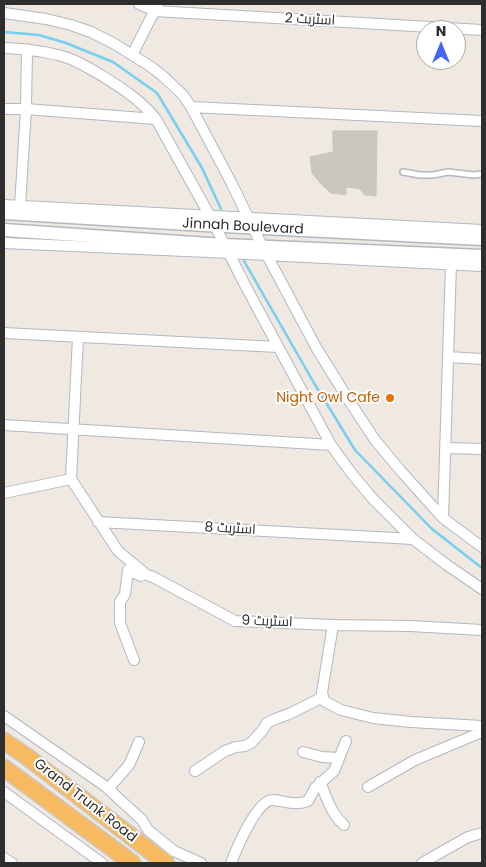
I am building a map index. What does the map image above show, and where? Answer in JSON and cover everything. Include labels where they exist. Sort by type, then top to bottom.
[{"type":"highway","name":"Grand Trunk Road","points":[[4,741],[142,835],[166,863]]},
{"type":"highway","name":"Grand Trunk Road","points":[[4,768],[132,863]]},
{"type":"street","name":"اسٹریٹ 2","points":[[139,4],[156,7],[482,30]]},
{"type":"street","points":[[132,54],[156,7]]},
{"type":"street","points":[[4,13],[71,25],[105,39],[132,54],[163,76],[183,95],[232,184],[264,250],[317,349],[355,410],[375,440],[443,518],[482,548]]},
{"type":"street","points":[[4,48],[26,49],[69,58],[84,65],[134,96],[147,108],[156,119],[212,221],[331,445],[373,499],[413,539],[447,565],[482,588]]},
{"type":"street","points":[[20,206],[26,109],[26,49]]},
{"type":"street","points":[[191,107],[482,121]]},
{"type":"street","points":[[4,109],[156,119]]},
{"type":"street","points":[[4,205],[212,221]]},
{"type":"street","name":"Jinnah Boulevard","points":[[4,212],[250,222],[482,239]]},
{"type":"street","points":[[250,222],[482,230]]},
{"type":"street","name":"Jinnah Boulevard","points":[[4,230],[226,249],[482,256]]},
{"type":"street","points":[[4,243],[226,249]]},
{"type":"street","points":[[264,250],[482,266]]},
{"type":"street","points":[[443,518],[452,264]]},
{"type":"street","points":[[4,333],[278,347]]},
{"type":"street","points":[[78,337],[71,479],[98,522]]},
{"type":"street","points":[[448,358],[482,359]]},
{"type":"street","points":[[4,425],[331,445]]},
{"type":"street","points":[[446,448],[482,449]]},
{"type":"street","points":[[4,493],[71,479]]},
{"type":"street","name":"اسٹریٹ 8","points":[[98,522],[413,539]]},
{"type":"street","name":"اسٹریٹ 9","points":[[98,522],[118,551],[147,575],[235,622],[410,626],[482,630]]},
{"type":"street","points":[[134,660],[120,623],[120,602],[125,594],[128,570],[138,575],[147,575]]},
{"type":"street","points":[[333,625],[322,692],[324,701],[341,710],[374,718],[482,726]]},
{"type":"street","points":[[195,771],[225,751],[251,743],[267,723],[323,697]]},
{"type":"street","points":[[4,716],[108,789],[142,820],[142,835],[200,863]]},
{"type":"street","points":[[368,787],[415,760],[482,732]]},
{"type":"street","points":[[230,863],[245,831],[257,812],[267,801],[272,800],[293,804],[306,803],[320,782],[334,771],[346,740]]},
{"type":"street","points":[[108,789],[129,764],[140,742]]},
{"type":"street","points":[[303,752],[322,757],[340,758]]},
{"type":"street","points":[[320,782],[331,810],[344,825]]},
{"type":"street","points":[[4,792],[102,863]]},
{"type":"street","points":[[422,863],[468,837],[482,833]]},
{"type":"street","points":[[4,858],[12,863]]},
{"type":"lane","points":[[403,172],[420,175],[448,172],[482,174]]},
{"type":"building","points":[[333,131],[377,131],[376,196],[365,195],[360,189],[346,187],[346,195],[331,193],[312,173],[310,157],[333,152]]},
{"type":"waterway","points":[[4,32],[39,35],[66,43],[113,62],[157,93],[202,168],[221,209]]},
{"type":"waterway","points":[[244,261],[355,450],[432,529],[482,568]]},
{"type":"place","name":"Night Owl Cafe","points":[[390,398]]}]
